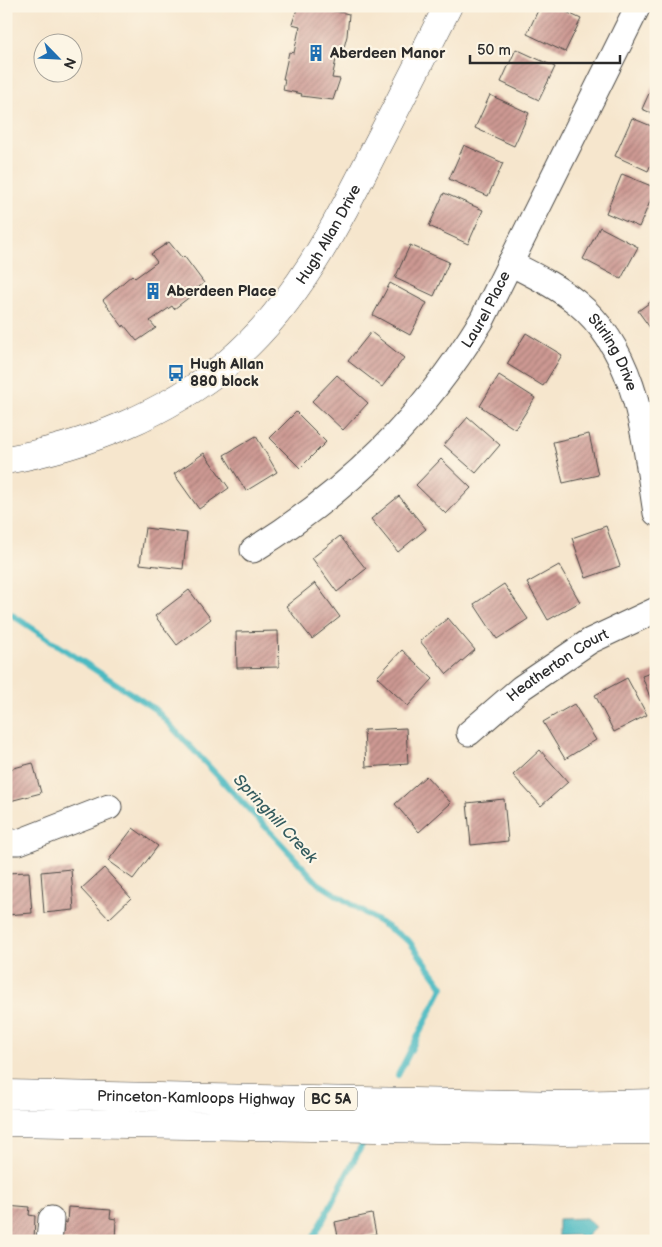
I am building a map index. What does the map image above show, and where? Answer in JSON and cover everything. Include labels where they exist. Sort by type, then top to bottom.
[{"type":"main road","name":"Hugh Allan Drive","points":[[6,460],[46,452],[83,441],[109,432],[155,410],[204,382],[253,339],[308,273],[332,233],[448,6]]},
{"type":"main road","name":"Princeton-Kamloops Highway","points":[[6,1094],[565,1106],[656,1103]]},
{"type":"main road","name":"Princeton-Kamloops Highway","points":[[6,1122],[562,1132],[656,1130]]},
{"type":"street","name":"Laurel Place","points":[[253,550],[291,526],[337,491],[377,455],[416,415],[455,363],[482,320],[638,6]]},
{"type":"street","name":"Stirling Drive","points":[[510,263],[544,280],[576,302],[605,334],[627,371],[640,414],[656,513]]},
{"type":"street","name":"Heatherton Court","points":[[469,733],[521,688],[590,641],[656,610]]},
{"type":"street","points":[[6,842],[19,842],[109,807]]},
{"type":"water","points":[[586,1218],[596,1227],[582,1241],[578,1238],[580,1235],[558,1236],[558,1219]]},
{"type":"building","name":"Aberdeen Manor","points":[[298,6],[322,6],[331,8],[330,10],[349,14],[347,36],[343,51],[338,50],[332,78],[340,79],[333,100],[301,96],[302,94],[283,90],[285,79],[283,79],[289,52],[294,53],[300,26],[292,24]]},
{"type":"building","points":[[540,6],[554,6],[581,19],[565,52],[527,34]]},
{"type":"building","points":[[516,49],[555,67],[539,100],[501,82]]},
{"type":"building","points":[[656,78],[656,115],[642,109]]},
{"type":"building","points":[[490,95],[529,113],[514,146],[475,128]]},
{"type":"building","points":[[632,118],[656,128],[656,153],[648,171],[615,156]]},
{"type":"building","points":[[464,145],[503,163],[488,196],[449,179]]},
{"type":"building","points":[[622,174],[656,188],[639,227],[606,213]]},
{"type":"building","points":[[444,193],[483,210],[468,244],[429,226]]},
{"type":"building","points":[[600,227],[638,247],[621,279],[583,259]]},
{"type":"building","name":"Aberdeen Place","points":[[169,242],[182,258],[184,256],[204,283],[195,290],[196,292],[174,309],[172,306],[150,321],[156,328],[137,341],[124,325],[123,327],[103,300],[132,275],[135,278],[157,262],[151,254]]},
{"type":"building","points":[[410,245],[449,262],[434,296],[395,278]]},
{"type":"building","points":[[390,283],[427,303],[410,335],[373,315]]},
{"type":"building","points":[[656,298],[656,336],[638,311]]},
{"type":"building","points":[[371,332],[404,358],[382,387],[348,361]]},
{"type":"building","points":[[526,333],[562,355],[543,386],[507,364]]},
{"type":"building","points":[[337,375],[368,403],[343,430],[312,401]]},
{"type":"building","points":[[499,375],[535,398],[515,429],[480,406]]},
{"type":"building","points":[[296,412],[326,442],[300,468],[270,438]]},
{"type":"building","points":[[468,417],[500,445],[476,473],[444,445]]},
{"type":"building","points":[[589,434],[598,475],[563,483],[553,442]]},
{"type":"building","points":[[256,436],[277,472],[246,491],[224,455]]},
{"type":"building","points":[[204,453],[229,488],[199,509],[174,474]]},
{"type":"building","points":[[441,459],[471,488],[446,514],[416,485]]},
{"type":"building","points":[[399,496],[426,529],[398,552],[371,519]]},
{"type":"building","points":[[606,526],[620,566],[586,578],[572,538]]},
{"type":"building","points":[[145,528],[187,533],[183,569],[140,564]]},
{"type":"building","points":[[340,536],[366,569],[337,592],[312,558]]},
{"type":"building","points":[[559,565],[580,602],[548,620],[527,583]]},
{"type":"building","points":[[315,583],[340,617],[312,639],[286,606]]},
{"type":"building","points":[[504,584],[528,619],[497,639],[474,604]]},
{"type":"building","points":[[189,590],[211,619],[177,645],[155,616]]},
{"type":"building","points":[[448,618],[475,650],[447,674],[420,641]]},
{"type":"building","points":[[278,631],[279,667],[237,668],[236,632]]},
{"type":"building","points":[[402,650],[433,679],[408,706],[377,677]]},
{"type":"building","points":[[656,671],[656,713],[642,676]]},
{"type":"building","points":[[627,678],[647,715],[614,732],[595,695]]},
{"type":"building","points":[[574,704],[596,740],[565,759],[543,722]]},
{"type":"building","points":[[406,728],[408,764],[366,767],[364,730]]},
{"type":"building","points":[[540,750],[568,782],[541,806],[513,775]]},
{"type":"building","points":[[33,763],[41,793],[6,802],[6,770]]},
{"type":"building","points":[[426,776],[451,803],[419,832],[395,804]]},
{"type":"building","points":[[504,799],[508,841],[471,845],[467,803]]},
{"type":"building","points":[[133,828],[158,846],[133,879],[108,861]]},
{"type":"building","points":[[104,868],[131,898],[109,919],[81,889]]},
{"type":"building","points":[[71,869],[74,910],[44,913],[41,872]]},
{"type":"building","points":[[29,872],[32,913],[6,915],[6,873]]},
{"type":"building","points":[[6,1205],[30,1207],[29,1215],[35,1216],[34,1241],[6,1241]]},
{"type":"building","points":[[68,1207],[111,1210],[110,1218],[116,1219],[115,1241],[62,1241],[64,1222],[67,1223]]},
{"type":"building","points":[[372,1214],[376,1234],[339,1241],[335,1222]]},
{"type":"waterway","name":"Springhill Creek","points":[[6,611],[156,710],[318,883],[409,941],[443,987],[398,1075]]},
{"type":"waterway","points":[[312,1241],[363,1143]]},
{"type":"place","name":"Aberdeen Manor","points":[[316,53]]},
{"type":"place","name":"Aberdeen Place","points":[[153,291]]},
{"type":"place","name":"Hugh Allan 880 block","points":[[176,373]]}]
